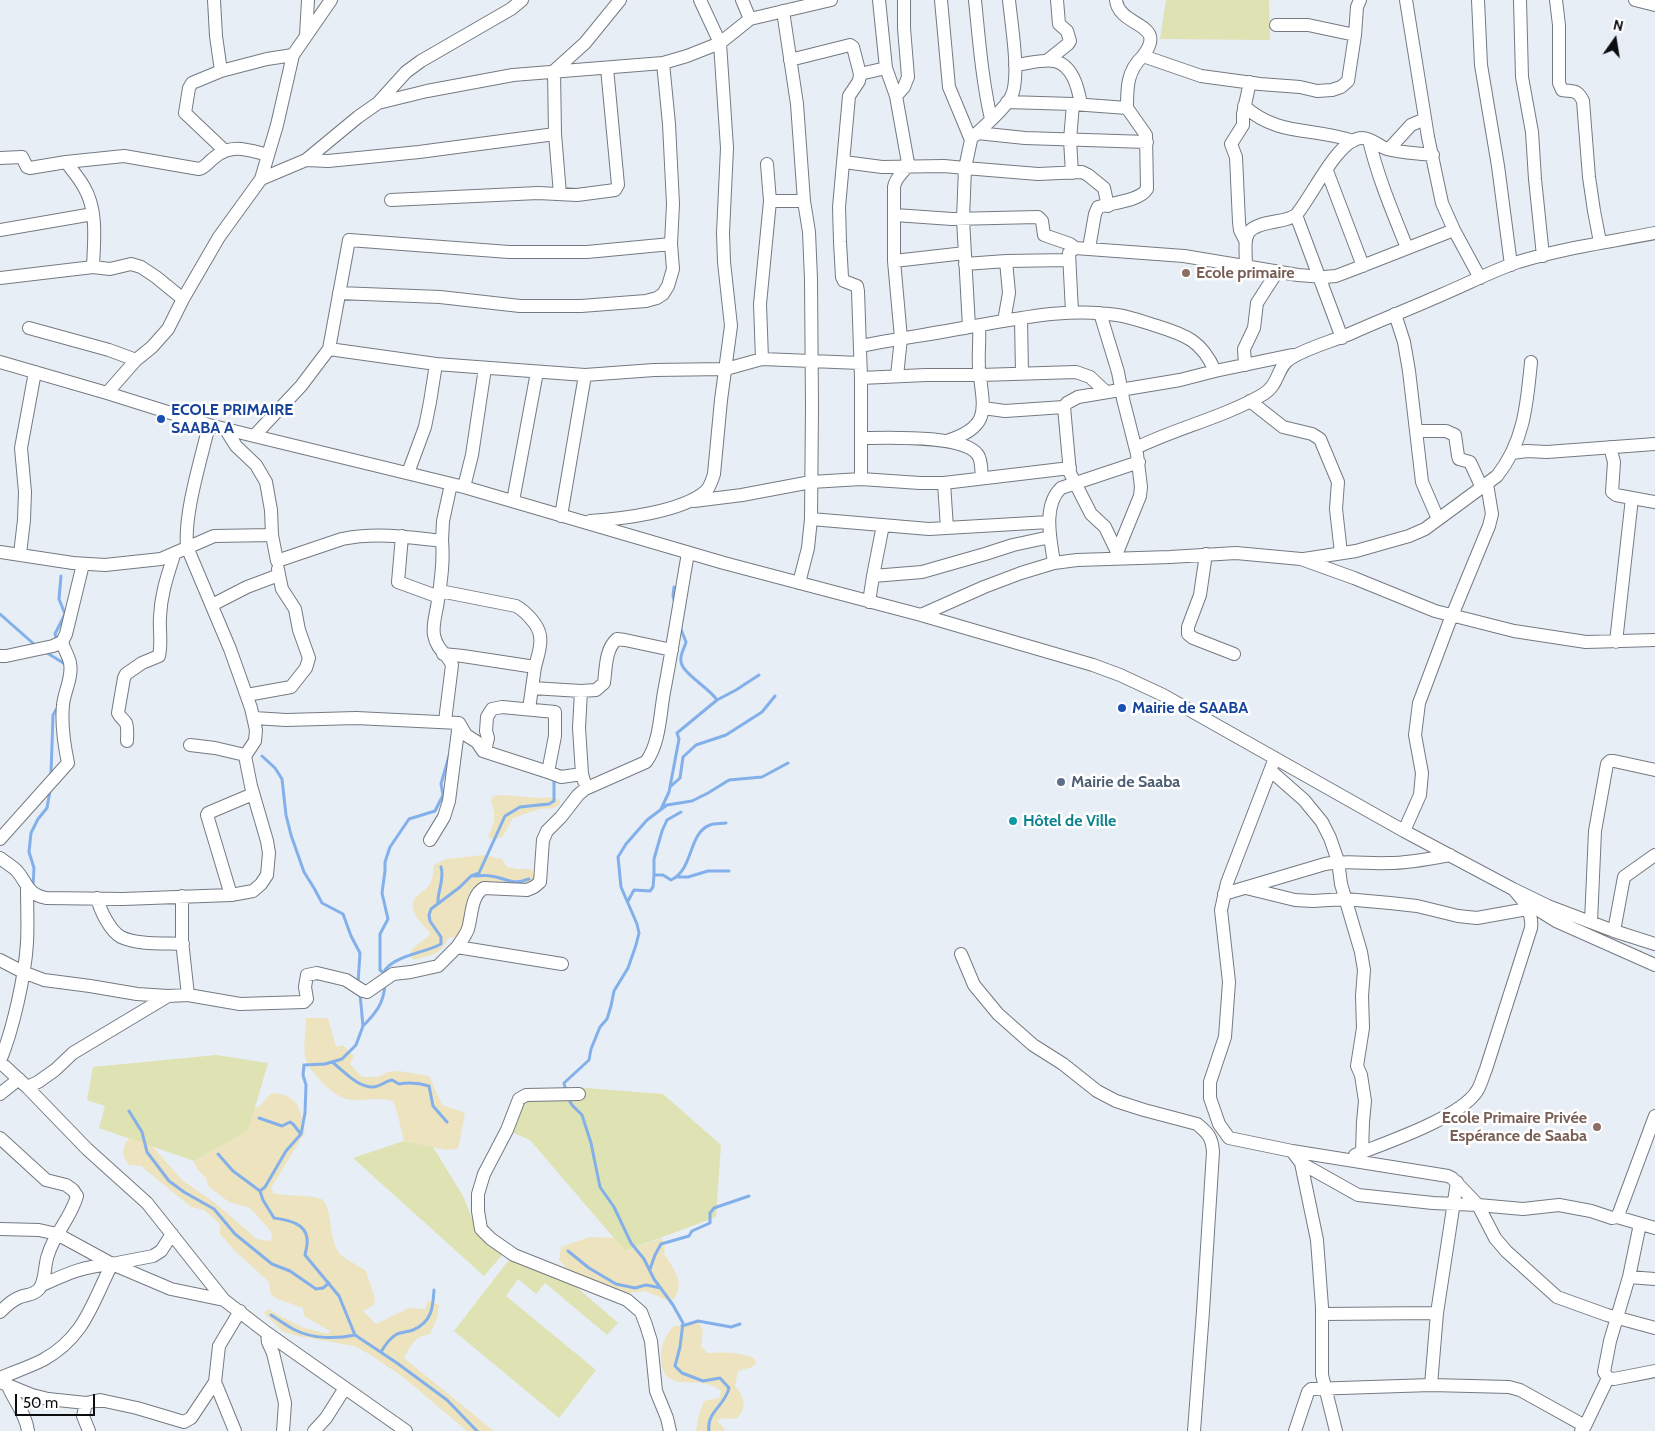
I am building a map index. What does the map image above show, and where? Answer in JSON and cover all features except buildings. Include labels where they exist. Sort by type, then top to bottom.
[{"type":"street","points":[[214,0],[216,36],[221,71]]},
{"type":"street","points":[[306,36],[308,0]]},
{"type":"street","points":[[107,393],[136,360],[152,347],[168,329],[218,237],[261,180],[277,125],[293,55],[332,0]]},
{"type":"street","points":[[261,180],[306,160],[378,103],[406,72],[421,61],[511,9],[522,0]]},
{"type":"street","points":[[560,194],[555,134],[554,71],[585,43],[620,0]]},
{"type":"street","points":[[689,502],[706,492],[712,479],[731,326],[723,243],[728,148],[720,43],[700,0]]},
{"type":"street","points":[[742,0],[750,19]]},
{"type":"street","points":[[378,103],[427,91],[513,76],[663,63],[720,43],[750,19],[786,7],[831,0]]},
{"type":"street","points":[[880,0],[886,68],[896,96],[908,158],[907,167],[895,181],[894,261],[901,338],[897,376]]},
{"type":"street","points":[[896,96],[904,87],[908,77],[904,0]]},
{"type":"street","points":[[941,0],[949,87],[974,136]]},
{"type":"street","points":[[975,0],[980,58],[991,119]]},
{"type":"street","points":[[947,441],[971,431],[978,422],[983,408],[965,259],[963,219],[965,168],[974,136],[1007,102],[1015,87],[1015,65],[1009,0]]},
{"type":"street","points":[[1048,60],[1070,41],[1067,31],[1059,24],[1057,0]]},
{"type":"street","points":[[1089,248],[1098,207],[1108,206],[1144,193],[1147,182],[1147,142],[1144,131],[1127,108],[1127,87],[1130,73],[1151,43],[1151,37],[1148,31],[1121,13],[1117,7],[1116,0]]},
{"type":"street","points":[[1143,56],[1201,76],[1300,87],[1317,91],[1332,90],[1341,87],[1348,80],[1356,35],[1356,14],[1360,0]]},
{"type":"street","points":[[1406,0],[1425,119],[1442,203],[1480,278]]},
{"type":"street","points":[[1478,0],[1481,65],[1498,166],[1511,265]]},
{"type":"street","points":[[1520,0],[1522,77],[1532,132],[1534,179],[1543,256]]},
{"type":"street","points":[[1556,0],[1559,25],[1559,83],[1562,90],[1576,91],[1583,102],[1589,177],[1600,242]]},
{"type":"street","points":[[1636,0],[1655,5]]},
{"type":"street","points":[[786,7],[790,60],[797,104],[804,201],[809,232],[812,361],[811,519],[808,548],[799,583]]},
{"type":"street","points":[[1276,25],[1308,25],[1356,35]]},
{"type":"street","points":[[790,60],[850,46],[853,47],[860,74],[859,81],[848,98],[839,207],[842,277],[844,281],[858,288],[861,378],[861,479]]},
{"type":"street","points":[[224,150],[184,111],[189,88],[192,83],[221,71],[280,56],[293,55]]},
{"type":"street","points":[[1015,65],[1048,60],[1055,61],[1061,64],[1076,81],[1077,104],[1070,140],[1072,173]]},
{"type":"street","points":[[339,293],[440,298],[520,306],[581,306],[646,301],[657,298],[668,286],[673,269],[671,244],[673,204],[669,124],[663,63]]},
{"type":"street","points":[[391,200],[538,193],[591,194],[615,190],[618,185],[607,68]]},
{"type":"street","points":[[860,74],[886,68]]},
{"type":"street","points":[[1246,240],[1240,230],[1236,157],[1231,144],[1243,125],[1242,118],[1250,82]]},
{"type":"street","points":[[1007,102],[1127,108]]},
{"type":"street","points":[[1244,106],[1254,115],[1271,124],[1301,131],[1338,136],[1353,141]]},
{"type":"street","points":[[1389,149],[1411,125],[1425,119]]},
{"type":"street","points":[[306,160],[343,160],[555,134]]},
{"type":"street","points":[[974,136],[1147,142]]},
{"type":"street","points":[[1246,266],[1246,240],[1250,230],[1256,225],[1288,219],[1296,214],[1344,147],[1353,141],[1361,138],[1389,149],[1433,155]]},
{"type":"street","points":[[1369,140],[1384,191],[1408,248]]},
{"type":"street","points":[[0,158],[22,157],[27,167],[30,168],[124,156],[199,169],[224,150],[234,148],[268,155]]},
{"type":"street","points":[[66,162],[85,187],[93,214],[93,267]]},
{"type":"street","points":[[844,162],[882,167],[944,166],[1038,174],[1086,174],[1104,188],[1108,206]]},
{"type":"street","points":[[762,359],[760,304],[770,201],[767,164]]},
{"type":"street","points":[[1327,170],[1364,266]]},
{"type":"street","points":[[770,201],[804,201]]},
{"type":"street","points":[[0,230],[93,214]]},
{"type":"street","points":[[1296,214],[1342,338]]},
{"type":"street","points":[[894,215],[963,219],[1038,217],[1042,221],[1044,235],[1070,244],[1075,248],[1184,256],[1318,277],[1336,276],[1454,230]]},
{"type":"street","points":[[1136,448],[1260,396],[1272,388],[1285,363],[1290,358],[1342,338],[1378,320],[1511,265],[1600,242],[1655,233]]},
{"type":"street","points":[[254,436],[301,386],[329,349],[349,240],[509,252],[587,252],[671,244]]},
{"type":"street","points":[[1072,312],[1069,253],[1075,248]]},
{"type":"street","points":[[894,261],[965,259],[1006,261],[1069,260]]},
{"type":"street","points":[[1004,321],[1009,293],[1006,261]]},
{"type":"street","points":[[0,278],[93,267],[110,268],[131,264],[156,277],[183,299]]},
{"type":"street","points":[[1245,365],[1244,349],[1254,328],[1257,303],[1277,272]]},
{"type":"street","points":[[860,346],[1004,321],[1072,312],[1100,313],[1126,317],[1181,334],[1196,343],[1209,356],[1215,370]]},
{"type":"street","points":[[1100,313],[1118,372],[1136,448],[1141,487],[1140,496],[1116,555]]},
{"type":"street","points":[[1395,314],[1404,342],[1417,431],[1422,482],[1438,519]]},
{"type":"street","points":[[1021,319],[1022,373]]},
{"type":"street","points":[[30,328],[110,350],[136,360]]},
{"type":"street","points":[[329,349],[436,364],[585,376],[654,370],[726,369],[762,359],[860,363]]},
{"type":"street","points":[[1116,555],[1105,527],[1092,514],[1075,484],[1070,468],[1064,407],[1067,402],[1072,399],[1180,380],[1215,370],[1278,359],[1304,352]]},
{"type":"street","points":[[0,362],[226,430],[451,484],[688,553],[1093,665],[1163,695],[1404,831],[1513,889],[1548,906],[1655,944]]},
{"type":"street","points":[[921,616],[984,587],[1054,563],[1116,555],[1170,557],[1236,553],[1301,559],[1356,551],[1409,536],[1425,529],[1484,486],[1501,471],[1512,452],[1526,411],[1530,362]]},
{"type":"street","points":[[408,473],[424,427],[436,364]]},
{"type":"street","points":[[464,488],[476,430],[485,368]]},
{"type":"street","points":[[20,554],[25,492],[21,448],[35,372]]},
{"type":"street","points":[[513,501],[536,372]]},
{"type":"street","points":[[861,378],[1076,372],[1090,377],[1106,392]]},
{"type":"street","points":[[561,516],[585,376]]},
{"type":"street","points":[[1250,401],[1283,427],[1312,434],[1320,439],[1338,482],[1336,508],[1341,553]]},
{"type":"street","points":[[983,408],[1005,411],[1064,407]]},
{"type":"street","points":[[0,858],[16,870],[27,888],[37,896],[46,898],[123,899],[231,894],[254,891],[267,875],[267,840],[253,794],[246,755],[255,741],[254,718],[212,604],[187,547],[186,536],[192,502],[209,425]]},
{"type":"street","points":[[226,430],[236,446],[256,465],[266,482],[271,510],[272,534],[282,589],[295,609],[299,630],[309,658],[306,668],[291,687],[247,695]]},
{"type":"street","points":[[1404,831],[1420,795],[1422,773],[1415,735],[1419,704],[1452,616],[1478,555],[1492,514],[1484,486],[1470,462],[1459,459],[1455,435],[1446,431],[1417,431]]},
{"type":"street","points":[[861,438],[912,438],[947,441],[976,453],[979,458],[982,478]]},
{"type":"street","points":[[1512,452],[1527,450],[1547,452],[1655,444]]},
{"type":"street","points":[[1610,447],[1614,462],[1612,492],[1655,502]]},
{"type":"street","points":[[1054,563],[1049,522],[1051,506],[1061,488],[1139,462]]},
{"type":"street","points":[[580,521],[618,520],[689,502],[742,495],[811,482],[861,479],[944,483],[1070,468]]},
{"type":"street","points":[[944,483],[947,528]]},
{"type":"street","points":[[445,721],[452,665],[436,643],[434,628],[443,560],[443,521],[451,484]]},
{"type":"street","points":[[1616,642],[1632,498]]},
{"type":"street","points":[[811,519],[929,529],[1049,522]]},
{"type":"street","points":[[868,602],[883,525]]},
{"type":"street","points":[[0,552],[82,564],[105,565],[148,562],[174,555],[187,547],[214,536],[272,534]]},
{"type":"street","points":[[277,561],[352,537],[402,536],[442,541]]},
{"type":"street","points":[[402,536],[398,582],[439,594],[507,604],[524,610],[531,618],[540,636],[529,709]]},
{"type":"street","points":[[873,576],[922,572],[1013,545],[1050,537]]},
{"type":"street","points":[[0,960],[44,980],[137,994],[188,995],[240,1004],[298,1003],[307,1000],[305,987],[307,975],[317,973],[346,980],[367,992],[393,974],[438,966],[458,947],[468,931],[475,898],[479,891],[484,888],[527,890],[534,887],[540,882],[543,840],[547,831],[561,817],[578,794],[585,789],[646,762],[650,757],[657,733],[688,553]]},
{"type":"street","points":[[1206,554],[1200,595],[1188,627],[1188,634],[1193,638],[1234,654]]},
{"type":"street","points":[[127,741],[127,728],[118,713],[124,678],[130,670],[142,662],[159,656],[161,647],[160,620],[162,594],[174,555]]},
{"type":"street","points":[[1301,559],[1452,616],[1542,636],[1586,642],[1655,640]]},
{"type":"street","points":[[0,839],[68,763],[62,730],[63,704],[70,673],[70,662],[64,652],[62,642],[66,634],[82,564]]},
{"type":"street","points":[[212,604],[247,587],[279,575]]},
{"type":"street","points":[[532,688],[581,691],[598,689],[604,683],[611,644],[617,639],[672,650]]},
{"type":"street","points":[[0,656],[53,646],[62,642]]},
{"type":"street","points":[[443,654],[535,667]]},
{"type":"street","points":[[581,691],[578,728],[585,789]]},
{"type":"street","points":[[485,751],[488,738],[486,731],[487,717],[492,709],[502,707],[555,712],[555,736],[548,772]]},
{"type":"street","points":[[254,718],[286,720],[356,718],[459,723]]},
{"type":"street","points":[[459,723],[466,735],[478,742],[483,751],[561,777],[582,774]]},
{"type":"street","points":[[430,840],[444,817],[449,801],[459,723]]},
{"type":"street","points":[[190,745],[246,755]]},
{"type":"street","points":[[1275,758],[1236,859],[1224,894],[1221,910],[1229,982],[1224,1037],[1210,1082],[1210,1098],[1219,1124],[1229,1138],[1448,1176],[1457,1182],[1478,1205],[1495,1238],[1506,1251],[1557,1297],[1616,1318],[1655,1328]]},
{"type":"street","points":[[1591,922],[1595,831],[1607,764],[1614,761],[1655,770]]},
{"type":"street","points":[[1270,771],[1304,800],[1322,822],[1338,861],[1341,884],[1356,932],[1364,970],[1362,996],[1363,1028],[1357,1066],[1361,1075],[1365,1101],[1362,1152]]},
{"type":"street","points":[[231,894],[207,815],[253,794]]},
{"type":"street","points":[[1614,931],[1624,877],[1655,855]]},
{"type":"street","points":[[1224,894],[1338,861],[1387,863],[1419,861],[1450,856]]},
{"type":"street","points":[[27,888],[27,943],[23,972],[12,1023],[0,1061],[87,1149],[147,1203],[224,1300],[267,1333],[406,1431]]},
{"type":"street","points":[[1246,888],[1304,901],[1345,899],[1417,906],[1458,916],[1478,918],[1525,905],[1556,921],[1655,965]]},
{"type":"street","points":[[1344,1159],[1398,1140],[1452,1112],[1468,1102],[1477,1091],[1486,1070],[1530,928],[1530,916],[1525,905],[1513,889]]},
{"type":"street","points":[[182,896],[182,944],[188,995]]},
{"type":"street","points":[[97,898],[100,910],[120,936],[134,941],[182,944]]},
{"type":"street","points":[[458,947],[562,964]]},
{"type":"street","points":[[961,954],[974,985],[998,1014],[1033,1045],[1063,1064],[1097,1091],[1124,1104],[1197,1124],[1206,1131],[1212,1140],[1213,1152],[1207,1253],[1194,1431]]},
{"type":"street","points":[[0,1094],[23,1083],[38,1082],[55,1070],[73,1053],[168,996]]},
{"type":"street","points":[[579,1094],[526,1096],[520,1099],[507,1130],[484,1174],[478,1194],[481,1229],[491,1239],[514,1255],[627,1300],[641,1312],[651,1341],[656,1390],[670,1431]]},
{"type":"street","points":[[1617,1217],[1655,1116]]},
{"type":"street","points":[[0,1138],[46,1180],[66,1186],[73,1190],[76,1196],[75,1203],[64,1224],[56,1234],[48,1254],[42,1285]]},
{"type":"street","points":[[1292,1150],[1301,1163],[1317,1240],[1322,1314],[1322,1375],[1336,1431]]},
{"type":"street","points":[[1301,1163],[1358,1195],[1433,1204],[1478,1205],[1523,1210],[1553,1205],[1566,1205],[1655,1228]]},
{"type":"street","points":[[1431,1385],[1437,1313],[1457,1182]]},
{"type":"street","points":[[1640,1224],[1629,1277],[1616,1318],[1604,1372],[1608,1378],[1614,1379],[1655,1371]]},
{"type":"street","points":[[0,1229],[38,1230],[56,1234],[112,1264],[171,1289],[224,1300]]},
{"type":"street","points":[[0,1312],[20,1297],[34,1293],[42,1285],[74,1270],[152,1256],[161,1251],[172,1234]]},
{"type":"street","points":[[3,1382],[42,1360],[70,1341],[88,1316],[112,1264]]},
{"type":"street","points":[[1629,1277],[1655,1279]]},
{"type":"street","points":[[3,1382],[48,1399],[86,1403],[100,1400],[137,1408],[184,1422],[191,1418],[215,1382],[219,1346],[240,1311]]},
{"type":"street","points":[[1322,1314],[1437,1313]]},
{"type":"street","points":[[267,1333],[285,1403],[283,1431]]},
{"type":"street","points":[[1295,1431],[1309,1390],[1326,1387],[1431,1385],[1484,1385],[1514,1388],[1583,1428],[1608,1378]]},
{"type":"street","points":[[3,1382],[21,1410],[28,1431]]},
{"type":"street","points":[[215,1382],[235,1431]]},
{"type":"street","points":[[314,1431],[326,1418],[345,1388]]},
{"type":"street","points":[[86,1403],[83,1416],[88,1431]]},
{"type":"green space","points":[[1166,0],[1269,0],[1270,40],[1160,39]]},
{"type":"green space","points":[[216,1055],[268,1063],[248,1131],[194,1161],[99,1128],[105,1106],[87,1100],[93,1067]]},
{"type":"green space","points":[[573,1087],[663,1094],[721,1145],[716,1217],[625,1251],[530,1140],[507,1130],[520,1094],[573,1095]]},
{"type":"green space","points":[[404,1141],[433,1147],[463,1196],[476,1228],[504,1253],[484,1276],[353,1158]]},
{"type":"green space","points":[[512,1256],[565,1277],[618,1323],[607,1335],[545,1283],[536,1294],[518,1279],[506,1296],[596,1370],[559,1418],[454,1331]]},
{"type":"sand","points":[[493,796],[549,797],[560,800],[560,805],[553,808],[539,809],[513,818],[503,836],[494,840],[488,837],[494,820],[491,802]]},
{"type":"sand","points":[[483,855],[502,859],[507,867],[531,869],[534,875],[533,882],[528,885],[482,882],[473,887],[467,899],[466,929],[460,936],[448,938],[442,948],[435,954],[414,960],[410,956],[412,949],[431,934],[415,915],[413,902],[430,884],[434,865],[446,859]]},
{"type":"sand","points":[[306,1018],[328,1018],[336,1047],[343,1045],[354,1056],[350,1064],[362,1077],[378,1077],[388,1072],[399,1071],[429,1076],[442,1105],[465,1113],[458,1149],[446,1150],[404,1141],[393,1101],[347,1099],[335,1093],[322,1082],[307,1062],[305,1056]]},
{"type":"sand","points":[[272,1093],[288,1097],[297,1104],[302,1116],[305,1132],[271,1188],[273,1193],[313,1197],[323,1200],[328,1210],[336,1249],[342,1256],[366,1271],[375,1299],[374,1305],[363,1311],[376,1324],[409,1308],[425,1309],[428,1301],[439,1305],[437,1319],[430,1334],[417,1339],[404,1358],[494,1431],[467,1431],[403,1377],[354,1346],[283,1332],[264,1313],[268,1309],[301,1327],[328,1334],[330,1331],[304,1316],[303,1308],[275,1298],[270,1292],[269,1282],[233,1249],[220,1234],[220,1224],[204,1210],[191,1207],[141,1166],[129,1165],[125,1158],[123,1152],[129,1138],[152,1146],[182,1180],[214,1202],[257,1239],[271,1240],[272,1235],[269,1229],[250,1208],[229,1202],[208,1186],[206,1178],[197,1169],[194,1161],[248,1131],[254,1109]]},
{"type":"sand","points":[[590,1237],[614,1238],[626,1251],[662,1238],[665,1248],[664,1254],[678,1278],[679,1284],[676,1296],[671,1302],[645,1291],[621,1294],[569,1271],[559,1260],[561,1247]]},
{"type":"sand","points":[[698,1321],[703,1330],[701,1346],[707,1353],[742,1355],[754,1358],[756,1363],[752,1367],[738,1371],[735,1386],[743,1398],[744,1407],[735,1419],[723,1418],[717,1421],[724,1428],[724,1431],[696,1431],[704,1401],[719,1398],[721,1391],[704,1383],[676,1381],[668,1377],[663,1370],[661,1349],[668,1333],[674,1326],[682,1326]]},
{"type":"waterway","points":[[57,642],[55,634],[65,614],[59,599],[61,576]]},
{"type":"waterway","points":[[674,587],[673,596],[675,604]]},
{"type":"waterway","points":[[0,614],[35,645]]},
{"type":"waterway","points":[[661,809],[669,792],[679,739],[677,733],[717,700],[684,669],[681,663],[681,656],[686,642],[680,627]]},
{"type":"waterway","points":[[44,651],[65,664]]},
{"type":"waterway","points":[[717,700],[759,675]]},
{"type":"waterway","points":[[670,787],[680,778],[683,757],[696,745],[726,735],[762,712],[775,696]]},
{"type":"waterway","points":[[51,774],[53,715],[59,705]]},
{"type":"waterway","points":[[262,756],[275,768],[282,779],[286,815],[304,872],[322,903],[343,914],[360,953],[358,983]]},
{"type":"waterway","points":[[385,974],[380,970],[380,934],[388,919],[382,893],[385,862],[390,847],[409,819],[435,811],[443,795],[441,784],[449,756]]},
{"type":"waterway","points":[[566,1092],[564,1083],[589,1060],[591,1049],[600,1027],[607,1019],[614,991],[628,968],[639,933],[621,887],[618,857],[626,844],[647,820],[667,805],[692,801],[729,780],[762,777],[788,763]]},
{"type":"waterway","points":[[385,975],[385,970],[396,961],[441,944],[441,937],[430,921],[431,909],[471,876],[479,873],[505,816],[520,807],[549,804],[554,801],[554,779]]},
{"type":"waterway","points":[[33,886],[34,868],[29,852],[31,833],[38,819],[47,808],[50,791]]},
{"type":"waterway","points":[[654,875],[654,859],[662,831],[667,820],[681,812]]},
{"type":"waterway","points":[[628,901],[634,890],[650,891],[653,887],[654,875],[663,875],[671,880],[678,875],[684,868],[694,843],[703,829],[712,824],[726,823]]},
{"type":"waterway","points":[[438,904],[442,876],[441,867]]},
{"type":"waterway","points":[[678,877],[688,877],[708,871],[729,871]]},
{"type":"waterway","points":[[474,876],[491,876],[513,882],[529,879]]},
{"type":"waterway","points":[[363,1026],[378,1007],[383,997],[385,984]]},
{"type":"waterway","points":[[360,994],[363,1026],[356,1045],[342,1059],[325,1064],[304,1065],[303,1075],[306,1085],[305,1113],[301,1134],[286,1151],[265,1187],[260,1191],[274,1218],[294,1223],[303,1228],[307,1238],[305,1255],[339,1296],[355,1335],[447,1400],[477,1431]]},
{"type":"waterway","points":[[332,1062],[351,1078],[367,1086],[376,1087],[392,1080],[399,1084],[414,1083],[429,1086],[433,1106],[447,1122]]},
{"type":"waterway","points":[[568,1098],[582,1115],[591,1143],[600,1187],[614,1207],[631,1243],[644,1259],[654,1279],[673,1305],[683,1323],[675,1366],[682,1373],[703,1381],[720,1378],[729,1388],[724,1400],[710,1419],[709,1431]]},
{"type":"waterway","points":[[129,1111],[142,1132],[147,1152],[169,1181],[214,1209],[235,1234],[272,1264],[290,1271],[316,1289],[323,1288],[329,1283]]},
{"type":"waterway","points":[[259,1118],[282,1126],[290,1122],[300,1133]]},
{"type":"waterway","points":[[218,1154],[233,1171],[260,1191]]},
{"type":"waterway","points":[[650,1269],[661,1244],[689,1236],[692,1231],[710,1223],[710,1213],[714,1208],[749,1196]]},
{"type":"waterway","points":[[568,1251],[589,1268],[616,1284],[635,1288],[646,1285],[661,1288]]},
{"type":"waterway","points":[[381,1352],[394,1336],[413,1330],[424,1323],[432,1308],[434,1290]]},
{"type":"waterway","points":[[271,1315],[295,1330],[317,1337],[332,1338],[355,1335]]},
{"type":"waterway","points":[[682,1326],[698,1321],[731,1327],[740,1324]]},
{"type":"place","name":"Ecole primaire","points":[[1186,273]]},
{"type":"place","name":"ECOLE PRIMAIRE SAABA A","points":[[161,419]]},
{"type":"place","name":"Mairie de SAABA","points":[[1122,708]]},
{"type":"place","name":"Mairie de Saaba","points":[[1061,782]]},
{"type":"place","name":"Hôtel de Ville","points":[[1013,821]]},
{"type":"place","name":"Ecole Primaire Privée Espérance de Saaba","points":[[1597,1127]]}]
